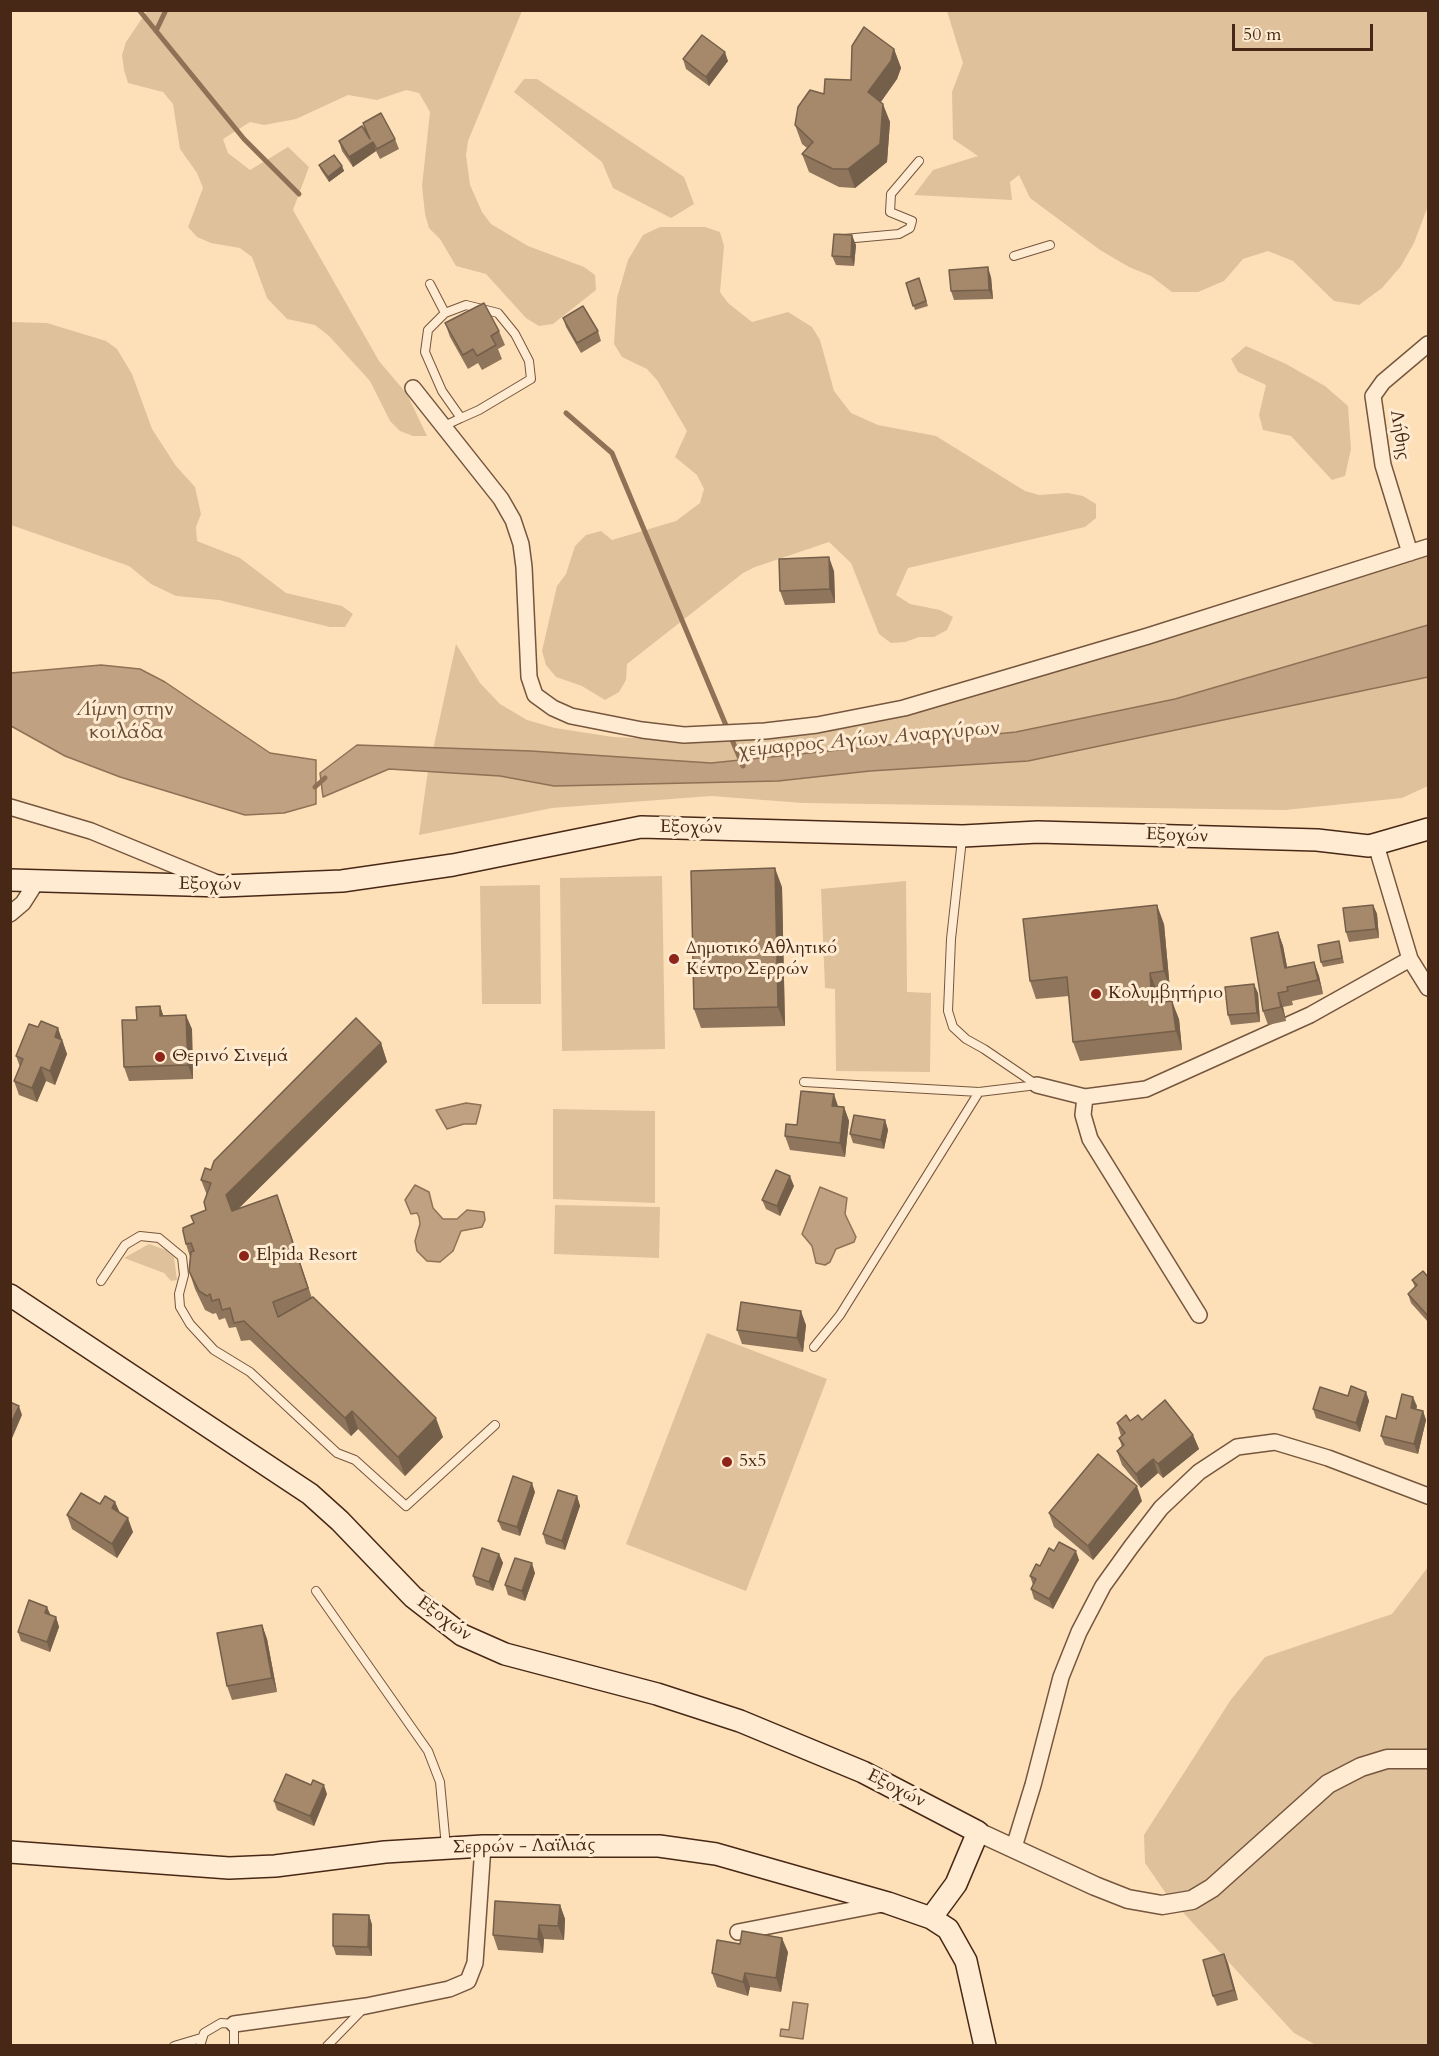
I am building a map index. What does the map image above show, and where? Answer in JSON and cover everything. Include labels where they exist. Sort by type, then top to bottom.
[{"type":"main road","name":"Εξοχών","points":[[10,880],[223,886],[312,884],[414,872],[641,827],[963,836],[1038,832],[1317,840],[1377,845],[1428,829]]},
{"type":"main road","name":"Εξοχών","points":[[10,1295],[310,1494],[340,1521],[413,1597],[462,1635],[505,1654],[657,1694],[740,1721],[863,1772],[978,1832]]},
{"type":"main road","points":[[978,1832],[956,1884],[931,1918],[948,1929],[962,1952],[985,2046]]},
{"type":"main road","name":"Σερρών - Λαϊλιάς","points":[[10,1852],[229,1868],[483,1846],[691,1849],[717,1854],[888,1903],[931,1918]]},
{"type":"street","name":"Λήθης","points":[[1410,553],[1383,465],[1373,396],[1383,382],[1428,344]]},
{"type":"street","points":[[413,388],[501,500],[518,533],[524,567],[529,677],[535,694],[553,708],[571,716],[666,734],[738,733],[809,726],[938,700],[1428,547]]},
{"type":"street","points":[[10,807],[91,831],[223,886]]},
{"type":"street","points":[[1377,845],[1410,959],[1428,988]]},
{"type":"street","points":[[10,914],[23,903],[37,880]]},
{"type":"street","points":[[1037,1085],[1085,1097],[1146,1089],[1310,1015],[1410,959]]},
{"type":"street","points":[[1085,1097],[1083,1115],[1090,1139],[1199,1315]]},
{"type":"street","points":[[1014,1847],[1062,1677],[1079,1632],[1103,1586],[1131,1547],[1161,1509],[1199,1472],[1237,1447],[1275,1442],[1328,1458],[1428,1496]]},
{"type":"street","points":[[978,1832],[1128,1899],[1162,1905],[1192,1900],[1212,1888],[1328,1784],[1361,1767],[1387,1759],[1428,1759]]},
{"type":"street","points":[[234,2024],[366,2006],[449,1989],[468,1981],[476,1963],[483,1846]]},
{"type":"street","points":[[738,1932],[888,1903]]},
{"type":"lane","points":[[836,240],[899,234],[910,228],[912,221],[890,212],[891,194],[899,181],[919,161]]},
{"type":"lane","points":[[1014,256],[1050,245]]},
{"type":"lane","points":[[430,284],[445,313]]},
{"type":"lane","points":[[442,427],[461,418],[531,379],[529,361],[515,334],[498,313],[466,305],[445,313],[428,330],[425,352],[442,391],[461,418]]},
{"type":"lane","points":[[963,836],[950,950],[948,1011],[953,1027],[966,1039],[1037,1085]]},
{"type":"lane","points":[[804,1082],[979,1092],[1037,1085]]},
{"type":"lane","points":[[814,1347],[840,1315],[979,1092]]},
{"type":"lane","points":[[101,1281],[125,1245],[140,1236],[159,1238],[182,1257],[184,1275],[179,1294],[180,1307],[190,1324],[214,1350],[250,1372],[337,1453],[355,1460],[406,1506],[495,1425]]},
{"type":"lane","points":[[316,1591],[428,1751],[440,1782],[446,1848]]},
{"type":"lane","points":[[327,2046],[366,2006]]},
{"type":"lane","points":[[174,2046],[200,2042],[204,2033],[221,2023],[234,2024],[234,2046]]},
{"type":"shaded area","points":[[147,11],[522,11],[468,141],[466,155],[470,185],[482,212],[491,224],[528,246],[584,267],[595,275],[596,290],[553,324],[539,326],[526,318],[486,274],[456,266],[440,239],[429,228],[425,214],[422,186],[430,112],[419,93],[406,90],[377,100],[348,95],[296,119],[264,125],[250,122],[223,139],[228,153],[250,170],[288,147],[309,167],[293,210],[379,361],[407,394],[427,436],[413,436],[400,431],[390,421],[370,381],[329,336],[315,325],[287,319],[267,298],[252,257],[240,248],[211,243],[197,237],[188,227],[203,188],[197,173],[180,149],[173,104],[163,92],[128,83],[124,70],[122,55],[126,42]]},
{"type":"shaded area","points":[[947,11],[1428,11],[1428,206],[1414,243],[1401,266],[1382,288],[1359,305],[1334,301],[1293,261],[1268,251],[1243,259],[1224,281],[1198,292],[1172,292],[1151,276],[1129,267],[1100,250],[1030,198],[1019,175],[1010,182],[1012,200],[914,195],[933,170],[978,156],[953,139],[952,92],[963,63]]},
{"type":"shaded area","points":[[524,79],[537,79],[684,177],[694,204],[671,218],[613,188],[602,162],[514,92]]},
{"type":"shaded area","points":[[660,227],[705,227],[720,232],[724,246],[720,292],[728,303],[752,322],[788,312],[812,327],[820,340],[834,391],[851,413],[878,425],[936,436],[1025,491],[1039,495],[1068,493],[1083,496],[1096,504],[1096,518],[1085,527],[908,568],[896,595],[910,604],[940,610],[953,617],[947,630],[934,637],[919,637],[905,642],[891,643],[879,634],[851,563],[829,542],[743,573],[627,664],[626,680],[619,692],[605,700],[582,686],[556,677],[546,665],[542,651],[557,586],[566,574],[575,546],[586,535],[601,531],[612,540],[676,521],[700,503],[704,489],[697,475],[675,457],[687,431],[657,380],[647,369],[622,357],[614,344],[617,298],[628,260],[643,235]]},
{"type":"shaded area","points":[[10,322],[47,323],[106,341],[117,349],[132,374],[152,429],[176,466],[195,487],[201,514],[196,527],[197,541],[240,558],[286,593],[342,606],[353,614],[345,627],[330,627],[219,600],[176,596],[151,584],[129,566],[11,525]]},
{"type":"shaded area","points":[[1246,346],[1286,364],[1325,386],[1348,406],[1351,449],[1345,476],[1332,480],[1291,436],[1263,430],[1259,415],[1266,385],[1238,372],[1231,359]]},
{"type":"shaded area","points":[[1428,556],[1428,786],[1402,798],[1285,810],[803,803],[711,796],[552,808],[419,835],[427,777],[456,644],[480,683],[500,704],[527,720],[555,728],[613,737],[679,740],[913,712],[1046,674],[1324,586]]},
{"type":"shaded area","points":[[662,876],[665,1049],[562,1051],[560,878]]},
{"type":"shaded area","points":[[906,881],[907,992],[931,993],[930,1072],[836,1071],[835,989],[825,988],[821,889]]},
{"type":"shaded area","points":[[540,885],[541,1004],[482,1004],[480,886]]},
{"type":"shaded area","points":[[553,1109],[655,1111],[655,1203],[553,1199]]},
{"type":"shaded area","points":[[555,1205],[660,1207],[659,1258],[554,1254]]},
{"type":"shaded area","points":[[149,1244],[166,1250],[174,1257],[177,1280],[171,1281],[164,1273],[124,1258]]},
{"type":"shaded area","name":"5x5","points":[[707,1333],[827,1379],[746,1591],[626,1544]]},
{"type":"shaded area","points":[[1428,1567],[1428,2045],[1316,2045],[1294,2033],[1167,1895],[1145,1863],[1144,1835],[1230,1701],[1265,1657],[1392,1614]]},
{"type":"water","points":[[1428,625],[1428,677],[1028,761],[870,771],[778,781],[554,786],[500,776],[389,769],[323,797],[320,773],[357,745],[531,751],[711,763],[1016,732],[1175,699]]},
{"type":"water","name":"Λίμνη στην κοιλάδα","points":[[101,665],[140,669],[165,682],[270,753],[316,760],[316,804],[284,813],[245,815],[120,777],[65,756],[11,726],[11,673]]},
{"type":"water","points":[[466,1103],[481,1105],[476,1124],[464,1124],[447,1129],[436,1110]]},
{"type":"water","points":[[415,1185],[429,1192],[433,1208],[443,1219],[457,1219],[467,1210],[484,1212],[485,1220],[482,1227],[461,1231],[453,1251],[440,1262],[427,1261],[417,1251],[415,1241],[420,1224],[419,1217],[417,1213],[411,1214],[405,1200]]},
{"type":"water","points":[[820,1187],[847,1198],[845,1214],[856,1237],[854,1242],[836,1249],[830,1262],[825,1265],[816,1263],[812,1246],[802,1234]]},
{"type":"water","points":[[793,2002],[808,2004],[803,2039],[780,2036],[781,2029],[789,2030]]},
{"type":"building","points":[[864,27],[894,49],[891,61],[868,92],[883,104],[880,144],[848,169],[833,169],[802,154],[813,142],[795,125],[798,107],[810,90],[824,94],[825,79],[851,80],[852,46]]},
{"type":"building","points":[[702,35],[725,52],[706,77],[683,59]]},
{"type":"building","points":[[381,113],[395,139],[377,149],[373,142],[349,157],[339,141],[362,126],[370,139],[363,123]]},
{"type":"building","points":[[334,155],[342,166],[328,177],[319,165]]},
{"type":"building","points":[[834,234],[852,235],[851,257],[832,256]]},
{"type":"building","points":[[988,267],[989,290],[951,291],[949,270]]},
{"type":"building","points":[[919,278],[926,301],[913,306],[906,283]]},
{"type":"building","points":[[484,303],[499,331],[491,336],[496,345],[477,356],[473,349],[463,355],[445,323]]},
{"type":"building","points":[[583,306],[598,331],[577,343],[563,318]]},
{"type":"building","points":[[829,557],[830,589],[780,591],[779,559]]},
{"type":"building","points":[[775,868],[778,1007],[694,1009],[691,871]]},
{"type":"building","name":"Κολυμβητήριο","points":[[1157,905],[1164,971],[1150,973],[1152,1003],[1172,1001],[1176,1031],[1073,1042],[1067,977],[1030,981],[1023,919]]},
{"type":"building","points":[[1373,905],[1376,929],[1346,932],[1343,908]]},
{"type":"building","points":[[1278,932],[1285,968],[1314,962],[1318,980],[1287,987],[1288,991],[1278,993],[1281,1007],[1263,1011],[1251,938]]},
{"type":"building","points":[[1339,941],[1342,958],[1321,962],[1318,945]]},
{"type":"building","points":[[1254,984],[1257,1013],[1228,1015],[1225,987]]},
{"type":"building","name":"Θερινό Σινεμά","points":[[160,1006],[160,1016],[186,1015],[188,1065],[124,1067],[122,1020],[137,1020],[136,1007]]},
{"type":"building","name":"Elpida Resort","points":[[356,1018],[381,1043],[226,1195],[232,1211],[277,1195],[308,1288],[273,1302],[278,1317],[313,1297],[436,1418],[398,1457],[352,1411],[345,1418],[244,1321],[234,1323],[230,1308],[222,1310],[219,1299],[212,1301],[210,1294],[207,1296],[199,1291],[189,1271],[191,1252],[194,1251],[191,1243],[186,1244],[183,1231],[183,1228],[194,1223],[191,1216],[206,1210],[204,1202],[211,1183],[201,1180],[205,1168],[211,1170],[214,1161]]},
{"type":"building","points":[[41,1021],[58,1028],[55,1037],[62,1040],[50,1071],[41,1067],[32,1088],[14,1081],[23,1059],[16,1056],[29,1024],[38,1027]]},
{"type":"building","points":[[801,1091],[834,1094],[832,1106],[844,1107],[840,1143],[785,1136],[786,1124],[797,1125]]},
{"type":"building","points":[[854,1115],[885,1120],[881,1140],[850,1134]]},
{"type":"building","points":[[776,1170],[790,1176],[777,1206],[762,1200]]},
{"type":"building","points":[[1423,1271],[1428,1277],[1428,1316],[1408,1294],[1417,1285],[1412,1280]]},
{"type":"building","points":[[741,1302],[801,1311],[797,1338],[737,1330]]},
{"type":"building","points":[[1351,1386],[1366,1392],[1356,1423],[1313,1409],[1320,1387],[1348,1396]]},
{"type":"building","points":[[1402,1394],[1413,1397],[1411,1408],[1423,1411],[1414,1444],[1381,1436],[1386,1416],[1396,1419]]},
{"type":"building","points":[[1165,1400],[1193,1435],[1158,1464],[1153,1459],[1136,1474],[1117,1451],[1124,1445],[1119,1438],[1125,1433],[1117,1423],[1126,1415],[1130,1421],[1138,1415],[1142,1420]]},
{"type":"building","points":[[10,1402],[19,1406],[10,1425]]},
{"type":"building","points":[[1098,1454],[1137,1486],[1088,1546],[1049,1513]]},
{"type":"building","points":[[513,1476],[532,1483],[517,1527],[498,1521]]},
{"type":"building","points":[[558,1490],[577,1496],[562,1541],[543,1534]]},
{"type":"building","points":[[81,1493],[100,1504],[105,1496],[115,1502],[112,1508],[128,1518],[112,1544],[67,1515]]},
{"type":"building","points":[[1059,1542],[1076,1551],[1049,1599],[1031,1589],[1036,1579],[1030,1576],[1036,1564],[1040,1566],[1049,1548],[1054,1551]]},
{"type":"building","points":[[482,1548],[499,1554],[489,1582],[473,1576]]},
{"type":"building","points":[[515,1558],[532,1563],[522,1591],[505,1585]]},
{"type":"building","points":[[29,1600],[47,1607],[45,1613],[56,1617],[47,1642],[18,1632]]},
{"type":"building","points":[[262,1625],[272,1678],[227,1686],[217,1633]]},
{"type":"building","points":[[286,1774],[311,1785],[313,1780],[324,1785],[310,1816],[274,1801]]},
{"type":"building","points":[[495,1901],[560,1905],[558,1926],[539,1925],[538,1939],[493,1935]]},
{"type":"building","points":[[333,1914],[369,1915],[368,1947],[333,1946]]},
{"type":"building","points":[[742,1931],[782,1938],[776,1978],[745,1973],[743,1982],[712,1973],[717,1940],[740,1944]]},
{"type":"building","points":[[1224,1954],[1234,1990],[1213,1996],[1203,1960]]},
{"type":"waterway","points":[[139,10],[244,139],[299,194]]},
{"type":"waterway","points":[[156,31],[166,10]]},
{"type":"waterway","points":[[566,413],[612,453],[743,766]]},
{"type":"waterway","name":"χείμαρρος Αγίων Αναργύρων","points":[[315,787],[325,778]]},
{"type":"place","name":"Δημοτικό Αθλητικό Κέντρο Σερρών","points":[[674,959]]},
{"type":"place","name":"Κολυμβητήριο","points":[[1096,994]]},
{"type":"place","name":"Θερινό Σινεμά","points":[[160,1057]]},
{"type":"place","name":"Elpida Resort","points":[[244,1256]]},
{"type":"place","name":"5x5","points":[[727,1462]]}]
